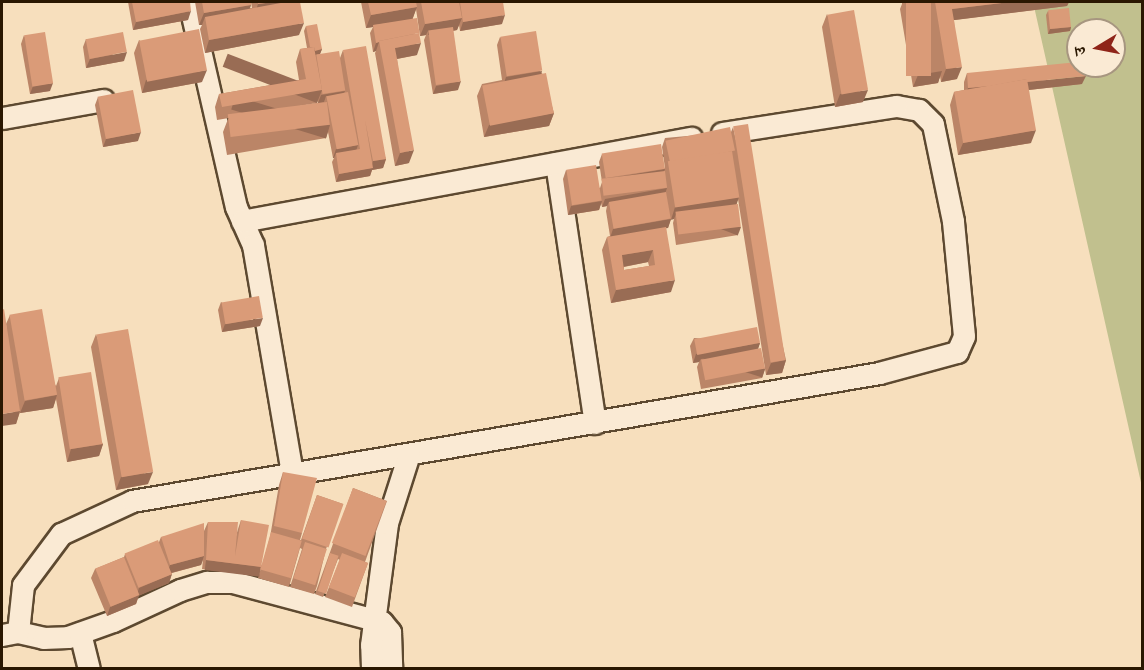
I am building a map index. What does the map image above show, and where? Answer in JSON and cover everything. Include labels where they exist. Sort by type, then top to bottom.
[{"type":"street","points":[[189,2],[242,221],[253,245],[292,474]]},
{"type":"street","points":[[2,118],[103,100]]},
{"type":"street","points":[[242,221],[556,163],[896,105],[919,110],[933,124],[953,221],[964,336],[957,352],[879,373],[132,501],[61,534],[23,585],[10,634],[43,638],[80,633],[207,582],[233,582],[374,619],[390,632],[391,669]]},
{"type":"street","points":[[556,163],[595,423]]},
{"type":"street","points":[[372,669],[374,619],[387,524],[409,454]]},
{"type":"street","points":[[80,633],[89,669]]},
{"type":"shaded area","points":[[1033,2],[1142,2],[1142,487]]},
{"type":"building","points":[[132,2],[190,2],[191,11],[136,22]]},
{"type":"building","points":[[202,2],[251,2],[251,5],[204,13]]},
{"type":"building","points":[[286,2],[300,2],[304,23],[209,40],[205,17]]},
{"type":"building","points":[[368,2],[416,2],[417,7],[371,15]]},
{"type":"building","points":[[421,2],[459,2],[462,18],[425,24]]},
{"type":"building","points":[[460,2],[503,2],[505,15],[463,22]]},
{"type":"building","points":[[906,2],[931,2],[931,76],[906,76]]},
{"type":"building","points":[[935,2],[1010,2],[952,9],[962,67],[946,69]]},
{"type":"building","points":[[1069,8],[1070,18],[1066,18],[1066,27],[1050,29],[1048,10]]},
{"type":"building","points":[[854,10],[868,90],[841,94],[827,15]]},
{"type":"building","points":[[417,18],[420,36],[419,33],[376,43],[373,25]]},
{"type":"building","points":[[317,24],[322,49],[315,51],[314,47],[310,47],[306,26]]},
{"type":"building","points":[[453,27],[461,81],[436,85],[428,30]]},
{"type":"building","points":[[199,29],[207,70],[147,82],[139,41]]},
{"type":"building","points":[[536,31],[542,71],[507,76],[500,37]]},
{"type":"building","points":[[45,32],[53,83],[32,87],[24,35]]},
{"type":"building","points":[[123,32],[127,52],[90,59],[86,39]]},
{"type":"building","points":[[419,33],[421,43],[395,48],[414,150],[400,153],[379,41]]},
{"type":"building","points":[[366,46],[386,159],[373,161],[365,120],[373,168],[339,174],[336,153],[360,149],[343,50]]},
{"type":"building","points":[[314,47],[322,90],[222,107],[219,94],[306,79],[300,49]]},
{"type":"building","points":[[339,51],[345,91],[323,94],[316,55]]},
{"type":"building","points":[[1066,63],[1066,78],[1027,82],[1027,79],[990,86],[968,88],[967,73]]},
{"type":"building","points":[[546,73],[554,113],[490,126],[482,85]]},
{"type":"building","points":[[1027,79],[1036,130],[963,143],[954,92]]},
{"type":"building","points":[[133,90],[141,132],[106,139],[98,97]]},
{"type":"building","points":[[348,92],[358,145],[337,149],[326,96]]},
{"type":"building","points":[[327,102],[330,125],[231,137],[228,114]]},
{"type":"building","points":[[748,124],[785,360],[771,362],[733,126]]},
{"type":"building","points":[[730,127],[735,150],[670,164],[665,141]]},
{"type":"building","points":[[661,144],[665,169],[606,178],[602,153]]},
{"type":"building","points":[[732,151],[739,197],[675,208],[668,161]]},
{"type":"building","points":[[596,165],[602,201],[572,205],[566,170]]},
{"type":"building","points":[[665,171],[667,188],[604,196],[601,179]]},
{"type":"building","points":[[666,192],[671,219],[614,229],[609,202]]},
{"type":"building","points":[[738,204],[741,227],[678,235],[675,212]]},
{"type":"building","points":[[666,227],[675,280],[616,290],[607,237]],"holes":[[[653,250],[655,265],[624,270],[622,255]]]},
{"type":"building","points":[[259,296],[263,318],[225,324],[222,303]]},
{"type":"building","points":[[4,309],[20,411],[2,414],[2,310]]},
{"type":"building","points":[[42,309],[57,395],[25,400],[10,315]]},
{"type":"building","points":[[757,327],[760,343],[697,355],[694,339]]},
{"type":"building","points":[[128,329],[153,472],[122,477],[96,335]]},
{"type":"building","points":[[761,348],[765,369],[705,380],[701,360]]},
{"type":"building","points":[[91,372],[102,444],[70,449],[58,377]]},
{"type":"building","points":[[283,472],[317,478],[302,533],[274,526]]},
{"type":"building","points":[[353,488],[387,501],[365,556],[332,543]]},
{"type":"building","points":[[317,495],[343,504],[328,548],[302,538]]},
{"type":"building","points":[[241,520],[269,525],[261,567],[206,560],[208,522],[238,522],[235,556]]},
{"type":"building","points":[[204,523],[204,556],[170,565],[161,537]]},
{"type":"building","points":[[271,532],[302,541],[291,578],[260,569]]},
{"type":"building","points":[[158,540],[172,574],[138,588],[125,553]]},
{"type":"building","points":[[305,542],[327,549],[315,585],[293,578]]},
{"type":"building","points":[[330,553],[339,556],[326,594],[318,591]]},
{"type":"building","points":[[342,553],[368,563],[355,598],[329,588]]},
{"type":"building","points":[[124,557],[139,595],[111,607],[95,569]]}]
